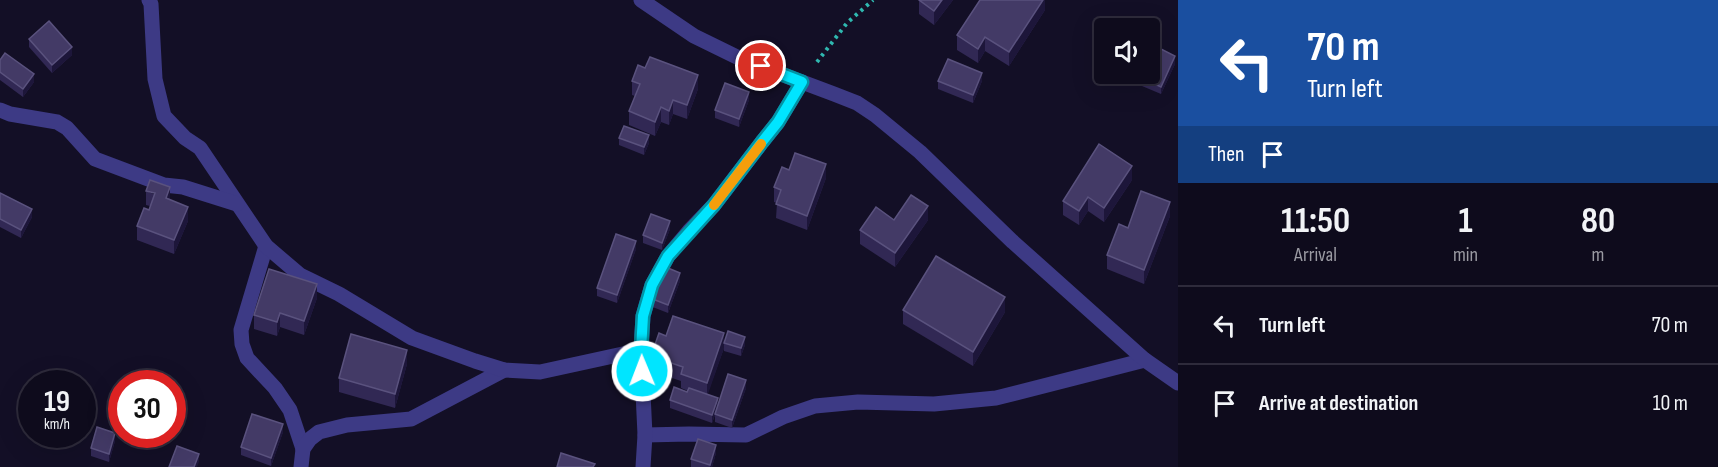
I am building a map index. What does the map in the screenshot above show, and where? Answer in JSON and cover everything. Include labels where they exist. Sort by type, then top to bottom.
[{"type":"street","points":[[149,0],[155,79],[164,116],[185,138],[200,148],[266,246],[300,275],[339,294],[412,338],[504,370],[540,372],[641,350]]},
{"type":"street","points":[[640,0],[694,36],[741,59],[856,104],[875,115],[920,152],[1013,242],[1145,360],[1178,383]]},
{"type":"street","points":[[643,467],[645,435],[641,350],[643,316],[652,285],[668,256],[714,205],[778,122],[802,82]]},
{"type":"street","points":[[0,110],[10,114],[57,122],[67,128],[95,159],[164,185],[183,187],[237,204]]},
{"type":"street","points":[[266,246],[241,330],[243,344],[247,358],[275,388],[290,410],[303,448],[301,467]]},
{"type":"street","points":[[645,435],[746,435],[783,417],[815,406],[858,402],[934,404],[996,398],[1145,360]]},
{"type":"street","points":[[303,448],[319,432],[346,425],[411,419],[504,370]]},
{"type":"path","points":[[802,82],[847,23],[873,0]]},
{"type":"building","points":[[919,0],[942,0],[934,11]]},
{"type":"building","points":[[980,0],[1043,0],[1009,52],[985,37],[978,49],[957,35]]},
{"type":"building","points":[[49,21],[72,47],[52,65],[29,39]]},
{"type":"building","points":[[1160,48],[1175,56],[1161,87],[1155,84],[1160,84]]},
{"type":"building","points":[[5,53],[34,74],[23,89],[0,72],[0,60]]},
{"type":"building","points":[[650,57],[698,75],[687,105],[673,100],[669,111],[661,107],[655,122],[629,111],[640,84],[632,81],[638,65],[645,68]]},
{"type":"building","points":[[948,59],[982,73],[973,95],[938,81]]},
{"type":"building","points":[[725,83],[749,92],[739,119],[715,110]]},
{"type":"building","points":[[624,126],[649,135],[644,147],[619,138]]},
{"type":"building","points":[[1099,144],[1132,166],[1104,208],[1088,197],[1079,211],[1063,201]]},
{"type":"building","points":[[795,153],[826,164],[807,216],[776,204],[781,190],[774,187],[782,167],[789,170]]},
{"type":"building","points":[[150,180],[170,187],[166,198],[188,207],[174,240],[137,226],[144,208],[149,210],[155,193],[146,191]]},
{"type":"building","points":[[1141,191],[1170,202],[1144,270],[1107,255],[1119,224],[1128,228]]},
{"type":"building","points":[[0,193],[32,209],[21,230],[0,219]]},
{"type":"building","points":[[911,195],[928,206],[895,253],[860,230],[876,207],[894,220]]},
{"type":"building","points":[[651,214],[670,221],[662,243],[643,235]]},
{"type":"building","points":[[616,234],[636,241],[617,295],[597,288]]},
{"type":"building","points":[[936,256],[1005,297],[973,352],[903,310]]},
{"type":"building","points":[[663,266],[680,273],[668,305],[650,298]]},
{"type":"building","points":[[269,269],[317,284],[304,321],[280,313],[277,322],[254,315]]},
{"type":"building","points":[[673,316],[724,333],[707,383],[681,374],[683,367],[651,356],[659,333],[666,336]]},
{"type":"building","points":[[728,331],[745,337],[741,348],[724,343]]},
{"type":"building","points":[[351,334],[407,350],[395,394],[339,378]]},
{"type":"building","points":[[728,374],[746,380],[732,420],[715,414]]},
{"type":"building","points":[[674,387],[687,392],[689,388],[718,398],[712,415],[670,400]]},
{"type":"building","points":[[252,414],[283,424],[271,458],[241,447]]},
{"type":"building","points":[[97,427],[108,431],[108,448],[111,448],[109,454],[91,448],[96,448]]},
{"type":"building","points":[[698,439],[716,445],[710,465],[691,459]]},
{"type":"building","points":[[176,448],[199,454],[194,467],[169,467]]},
{"type":"building","points":[[561,453],[595,464],[593,467],[557,467]]},
{"type":"slow traffic","points":[[714,205],[761,144]]},
{"type":"route","points":[[642,371],[643,316],[652,285],[668,256],[714,205],[778,122],[802,82],[761,66]]}]
